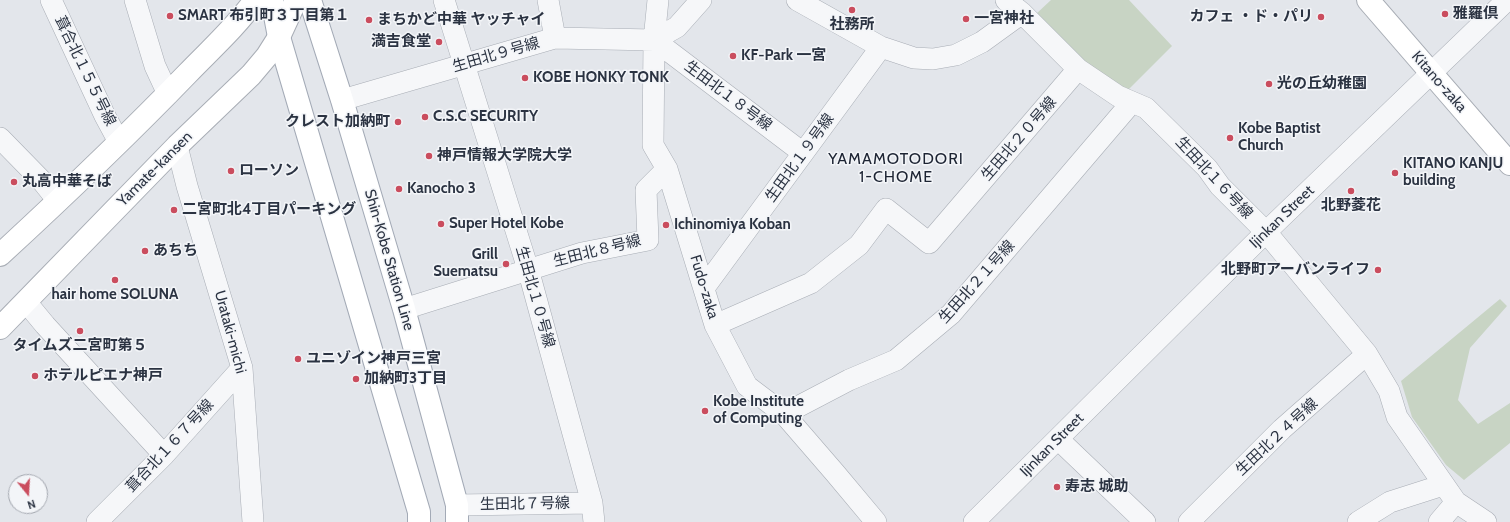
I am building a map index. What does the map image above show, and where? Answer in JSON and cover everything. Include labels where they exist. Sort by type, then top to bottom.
[{"type":"main road","points":[[0,255],[168,94],[255,0]]},
{"type":"main road","points":[[272,0],[279,37],[419,512],[419,522]]},
{"type":"main road","name":"Yamate-kansen","points":[[0,328],[177,146],[251,75],[267,56],[279,37],[296,0]]},
{"type":"main road","name":"Shin-Kobe Station Line","points":[[310,0],[342,100],[404,308],[457,514]]},
{"type":"main road","name":"Kitano-zaka","points":[[1368,0],[1510,164]]},
{"type":"street","name":"葺合北１５５号線","points":[[51,0],[119,142]]},
{"type":"street","points":[[135,0],[155,66],[168,94]]},
{"type":"street","name":"生田北１０号線","points":[[444,0],[528,269],[593,513]]},
{"type":"street","points":[[548,0],[555,38]]},
{"type":"street","name":"Fudo-zaka","points":[[658,0],[654,40],[653,145],[667,169],[715,325],[746,386],[784,414],[876,522]]},
{"type":"street","points":[[654,40],[677,28],[701,0]]},
{"type":"street","points":[[797,0],[881,47],[914,58],[933,59],[956,55],[982,42],[1014,7]]},
{"type":"street","name":"Ijinkan Street","points":[[974,522],[1266,232],[1507,0]]},
{"type":"street","name":"生田北１６号線","points":[[1014,7],[1078,69],[1118,96],[1146,108],[1207,168],[1220,186],[1266,232],[1367,354],[1389,390],[1397,417],[1443,485],[1456,502],[1486,522]]},
{"type":"street","name":"生田北９号線","points":[[342,100],[555,38],[654,40]]},
{"type":"street","name":"生田北１８号線","points":[[654,40],[803,153]]},
{"type":"street","name":"生田北１９号線","points":[[704,288],[881,47]]},
{"type":"street","name":"生田北２０号線","points":[[715,325],[811,283],[859,245],[886,209],[929,243],[1078,69]]},
{"type":"street","name":"生田北２１号線","points":[[784,414],[849,380],[896,360],[951,314],[1132,102]]},
{"type":"street","points":[[0,138],[42,181],[58,201]]},
{"type":"street","name":"Urataki-michi","points":[[177,146],[187,186],[242,368],[253,522]]},
{"type":"street","name":"生田北８号線","points":[[404,308],[582,253],[648,240],[646,190],[667,169]]},
{"type":"street","points":[[26,302],[164,455]]},
{"type":"street","name":"生田北２４号線","points":[[1189,522],[1282,429],[1367,354]]},
{"type":"street","name":"葺合北１６７号線","points":[[97,522],[164,455],[242,368]]},
{"type":"street","points":[[1058,438],[1145,522]]},
{"type":"street","points":[[1358,522],[1390,502],[1443,485]]},
{"type":"street","points":[[1439,522],[1456,502]]},
{"type":"street","name":"生田北７号線","points":[[457,514],[593,513]]},
{"type":"green space","points":[[1051,0],[1129,0],[1172,46],[1128,90],[1089,66],[1036,14]]},
{"type":"green space","points":[[1500,299],[1507,306],[1470,348],[1458,400],[1478,424],[1510,403],[1510,443],[1464,480],[1446,465],[1412,417],[1401,381]]},
{"type":"place","name":"社務所","points":[[852,10]]},
{"type":"place","name":"雅羅倶","points":[[1445,14]]},
{"type":"place","name":"SMART 布引町３丁目第１","points":[[170,16]]},
{"type":"place","name":"カフェ ・ド・パリ","points":[[1321,17]]},
{"type":"place","name":"一宮神社","points":[[966,19]]},
{"type":"place","name":"まちかど中華 ヤッチャイ","points":[[369,20]]},
{"type":"place","name":"満吉食堂","points":[[439,42]]},
{"type":"place","name":"KF-Park 一宮","points":[[733,56]]},
{"type":"place","name":"KOBE HONKY TONK","points":[[525,78]]},
{"type":"place","name":"光の丘幼稚園","points":[[1269,84]]},
{"type":"place","name":"C.S.C SECURITY","points":[[425,117]]},
{"type":"place","name":"クレスト加納町","points":[[398,122]]},
{"type":"place","name":"Kobe Baptist Church","points":[[1230,138]]},
{"type":"place","name":"神戸情報大学院大学","points":[[429,156]]},
{"type":"place","name":"ローソン","points":[[231,171]]},
{"type":"place","name":"KITANO KANJU building","points":[[1395,173]]},
{"type":"place","name":"丸高中華そば","points":[[14,182]]},
{"type":"place","name":"Kanocho 3","points":[[399,189]]},
{"type":"place","name":"北野菱花","points":[[1351,191]]},
{"type":"place","name":"二宮町北4丁目パーキング","points":[[174,210]]},
{"type":"place","name":"Super Hotel Kobe","points":[[441,224]]},
{"type":"place","name":"Ichinomiya Koban","points":[[666,225]]},
{"type":"place","name":"あちち","points":[[145,251]]},
{"type":"place","name":"Grill Suematsu","points":[[506,264]]},
{"type":"place","name":"北野町アーバンライフ","points":[[1378,270]]},
{"type":"place","name":"hair home SOLUNA","points":[[115,280]]},
{"type":"place","name":"タイムズ二宮町第５","points":[[80,331]]},
{"type":"place","name":"ユニゾイン神戸三宮","points":[[298,359]]},
{"type":"place","name":"ホテルピエナ神戸","points":[[35,376]]},
{"type":"place","name":"加納町3丁目","points":[[356,379]]},
{"type":"place","name":"Kobe Institute of Computing","points":[[705,411]]},
{"type":"place","name":"寿志 城助","points":[[1057,487]]},
{"type":"district","name":"YAMAMOTODORI 1-CHOME","points":[[896,168]]}]
